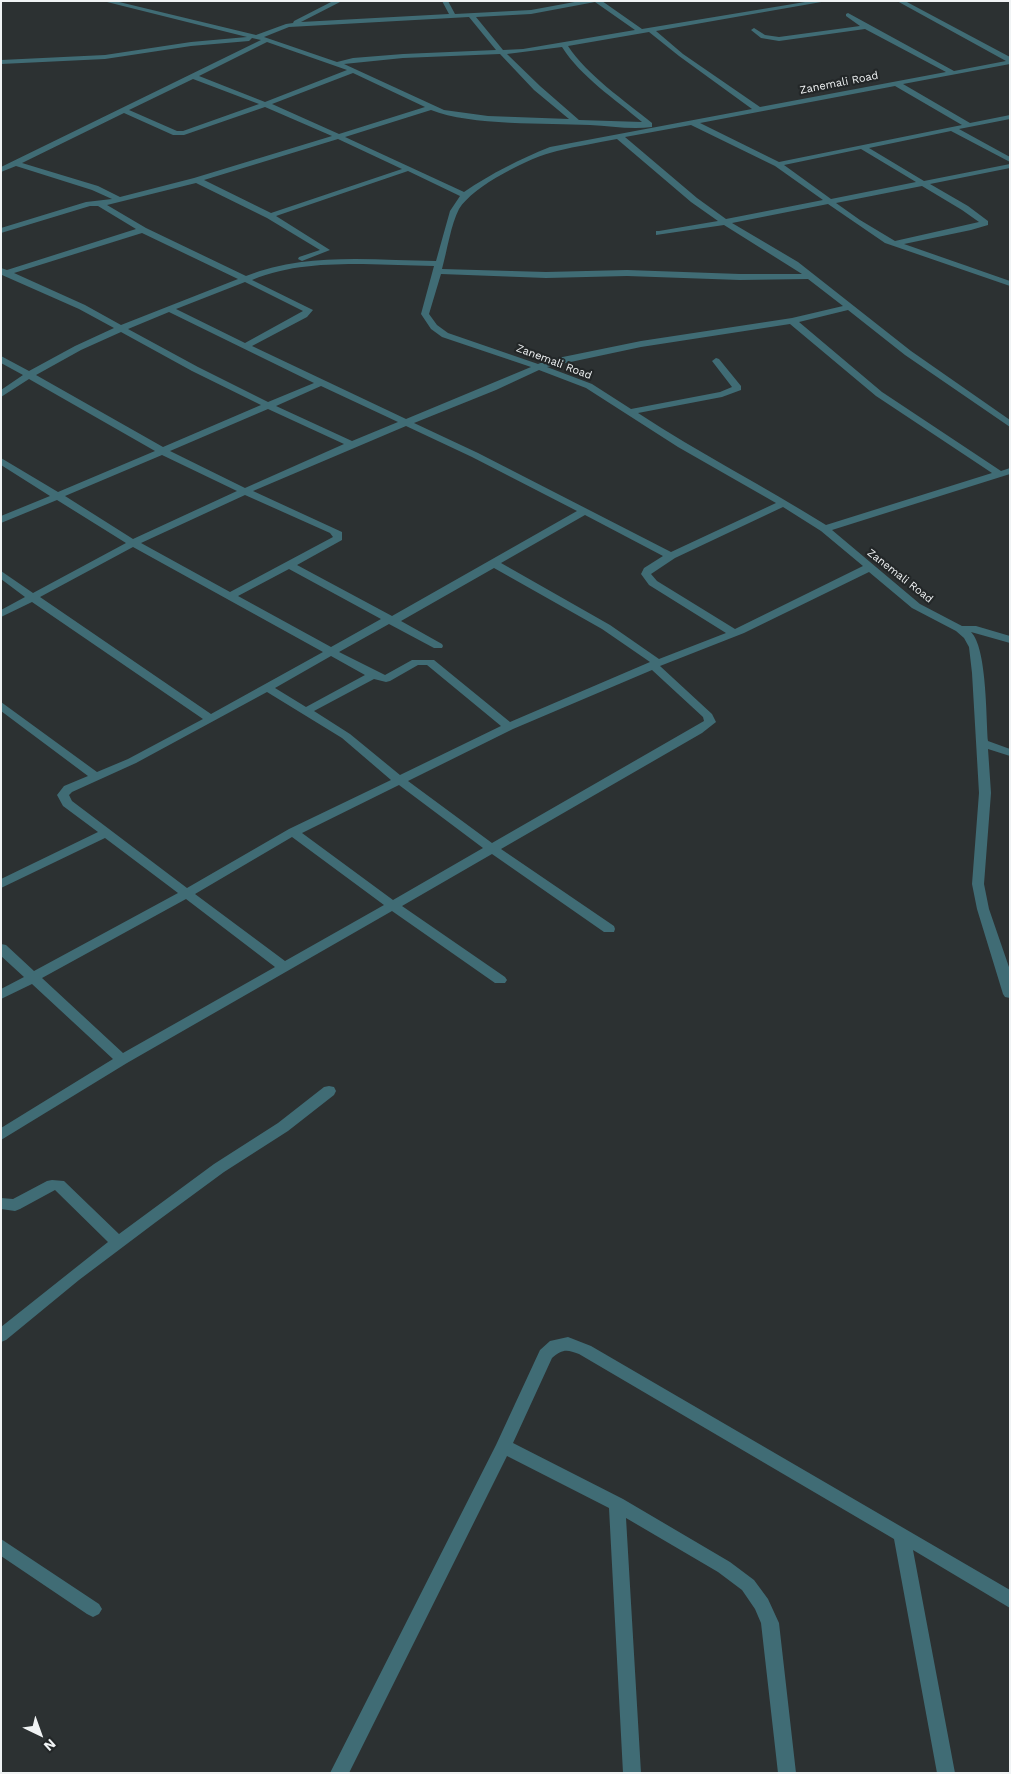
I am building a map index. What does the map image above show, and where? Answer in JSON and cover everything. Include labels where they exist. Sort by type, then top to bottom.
[{"type":"street","points":[[106,1],[262,38],[353,70],[430,108],[443,112],[467,116],[652,127]]},
{"type":"street","points":[[326,1],[336,2]]},
{"type":"street","points":[[445,1],[453,16]]},
{"type":"street","points":[[288,25],[531,12],[578,2],[592,1]]},
{"type":"street","points":[[597,1],[642,32]]},
{"type":"street","points":[[336,64],[353,60],[403,56],[502,53],[642,32],[824,1]]},
{"type":"street","points":[[900,1],[1010,61]]},
{"type":"street","points":[[1,170],[193,76],[262,38],[336,2]]},
{"type":"street","points":[[471,15],[502,53],[537,88],[578,122]]},
{"type":"street","points":[[848,15],[866,27],[953,73]]},
{"type":"street","points":[[754,30],[763,37],[779,39],[866,27]]},
{"type":"street","points":[[652,30],[680,55],[759,110]]},
{"type":"street","points":[[1,62],[105,57],[191,44],[262,38]]},
{"type":"street","points":[[564,44],[572,57],[587,72],[652,127]]},
{"type":"street","name":"Zanemali Road","points":[[1010,61],[759,110],[652,127],[619,136],[553,149],[527,159],[487,180],[465,195],[454,211],[425,314],[434,327],[445,335],[541,367],[588,386],[681,445],[784,503],[825,529],[916,606],[960,629],[969,636],[974,647],[985,793],[978,884],[983,909],[1004,955],[1010,994]]},
{"type":"street","points":[[123,110],[180,134],[266,104],[353,70]]},
{"type":"street","points":[[193,76],[341,136],[465,195]]},
{"type":"street","points":[[897,84],[968,125]]},
{"type":"street","points":[[1,231],[89,204],[100,204],[197,180],[430,108]]},
{"type":"street","points":[[778,164],[1010,117]]},
{"type":"street","points":[[692,122],[778,164],[857,222],[894,244],[1007,281]]},
{"type":"street","points":[[953,129],[1010,160]]},
{"type":"street","points":[[619,136],[694,200],[725,222],[811,276],[908,353],[1006,416],[1010,424]]},
{"type":"street","points":[[864,148],[985,223],[971,228],[894,244]]},
{"type":"street","points":[[15,163],[82,183],[119,199]]},
{"type":"street","points":[[659,232],[725,222],[1010,166]]},
{"type":"street","points":[[270,216],[408,169]]},
{"type":"street","points":[[1,394],[46,364],[122,329],[169,309],[326,250],[270,216],[197,180]]},
{"type":"street","points":[[100,204],[143,230],[309,310],[304,315],[245,346]]},
{"type":"street","points":[[3,272],[143,230]]},
{"type":"street","points":[[287,266],[318,263],[439,267],[546,275],[627,273],[740,277],[811,276]]},
{"type":"street","points":[[3,272],[82,307],[195,369],[352,444]]},
{"type":"street","points":[[1,614],[133,543],[245,491],[352,444],[558,360],[641,344],[792,321],[850,307]]},
{"type":"street","points":[[169,309],[475,455],[671,556]]},
{"type":"street","points":[[792,321],[879,394],[1005,472]]},
{"type":"street","points":[[1,359],[162,452],[338,534],[338,538],[231,596]]},
{"type":"street","points":[[630,412],[722,394],[738,388],[716,362]]},
{"type":"street","points":[[1,520],[321,383]]},
{"type":"street","points":[[1,461],[133,543],[373,675],[386,679],[416,662],[430,662],[509,727]]},
{"type":"street","points":[[825,529],[1005,472]]},
{"type":"street","points":[[734,633],[653,582],[648,578],[648,570],[671,556],[784,503]]},
{"type":"street","points":[[285,968],[66,803],[63,795],[68,789],[132,761],[211,719],[585,511]]},
{"type":"street","points":[[1,1135],[122,1060],[698,731],[710,722],[708,716],[655,664],[606,627],[493,563]]},
{"type":"street","points":[[289,565],[438,646]]},
{"type":"street","points":[[1,995],[186,894],[293,832],[509,727],[655,664],[734,633],[870,567]]},
{"type":"street","points":[[1,574],[211,719]]},
{"type":"street","points":[[960,629],[982,631],[1010,640]]},
{"type":"street","points":[[306,711],[373,675]]},
{"type":"street","points":[[266,687],[346,736],[399,780],[491,848],[609,929]]},
{"type":"street","points":[[1,705],[95,776]]},
{"type":"street","points":[[982,742],[1010,753]]},
{"type":"street","points":[[293,832],[392,905],[500,980]]},
{"type":"street","points":[[1,884],[106,833]]},
{"type":"street","points":[[1,948],[122,1060]]},
{"type":"street","points":[[1,1336],[118,1243],[219,1168],[289,1122],[329,1091]]},
{"type":"street","points":[[1,1203],[15,1205],[52,1185],[59,1185],[118,1243]]},
{"type":"street","points":[[339,1773],[504,1446],[546,1354],[556,1345],[568,1344],[585,1350],[1010,1600]]},
{"type":"street","points":[[504,1446],[617,1504],[724,1567],[748,1585],[762,1604],[770,1623],[787,1773]]},
{"type":"street","points":[[617,1504],[632,1773]]},
{"type":"street","points":[[902,1535],[946,1773]]},
{"type":"street","points":[[1,1546],[93,1609]]}]
